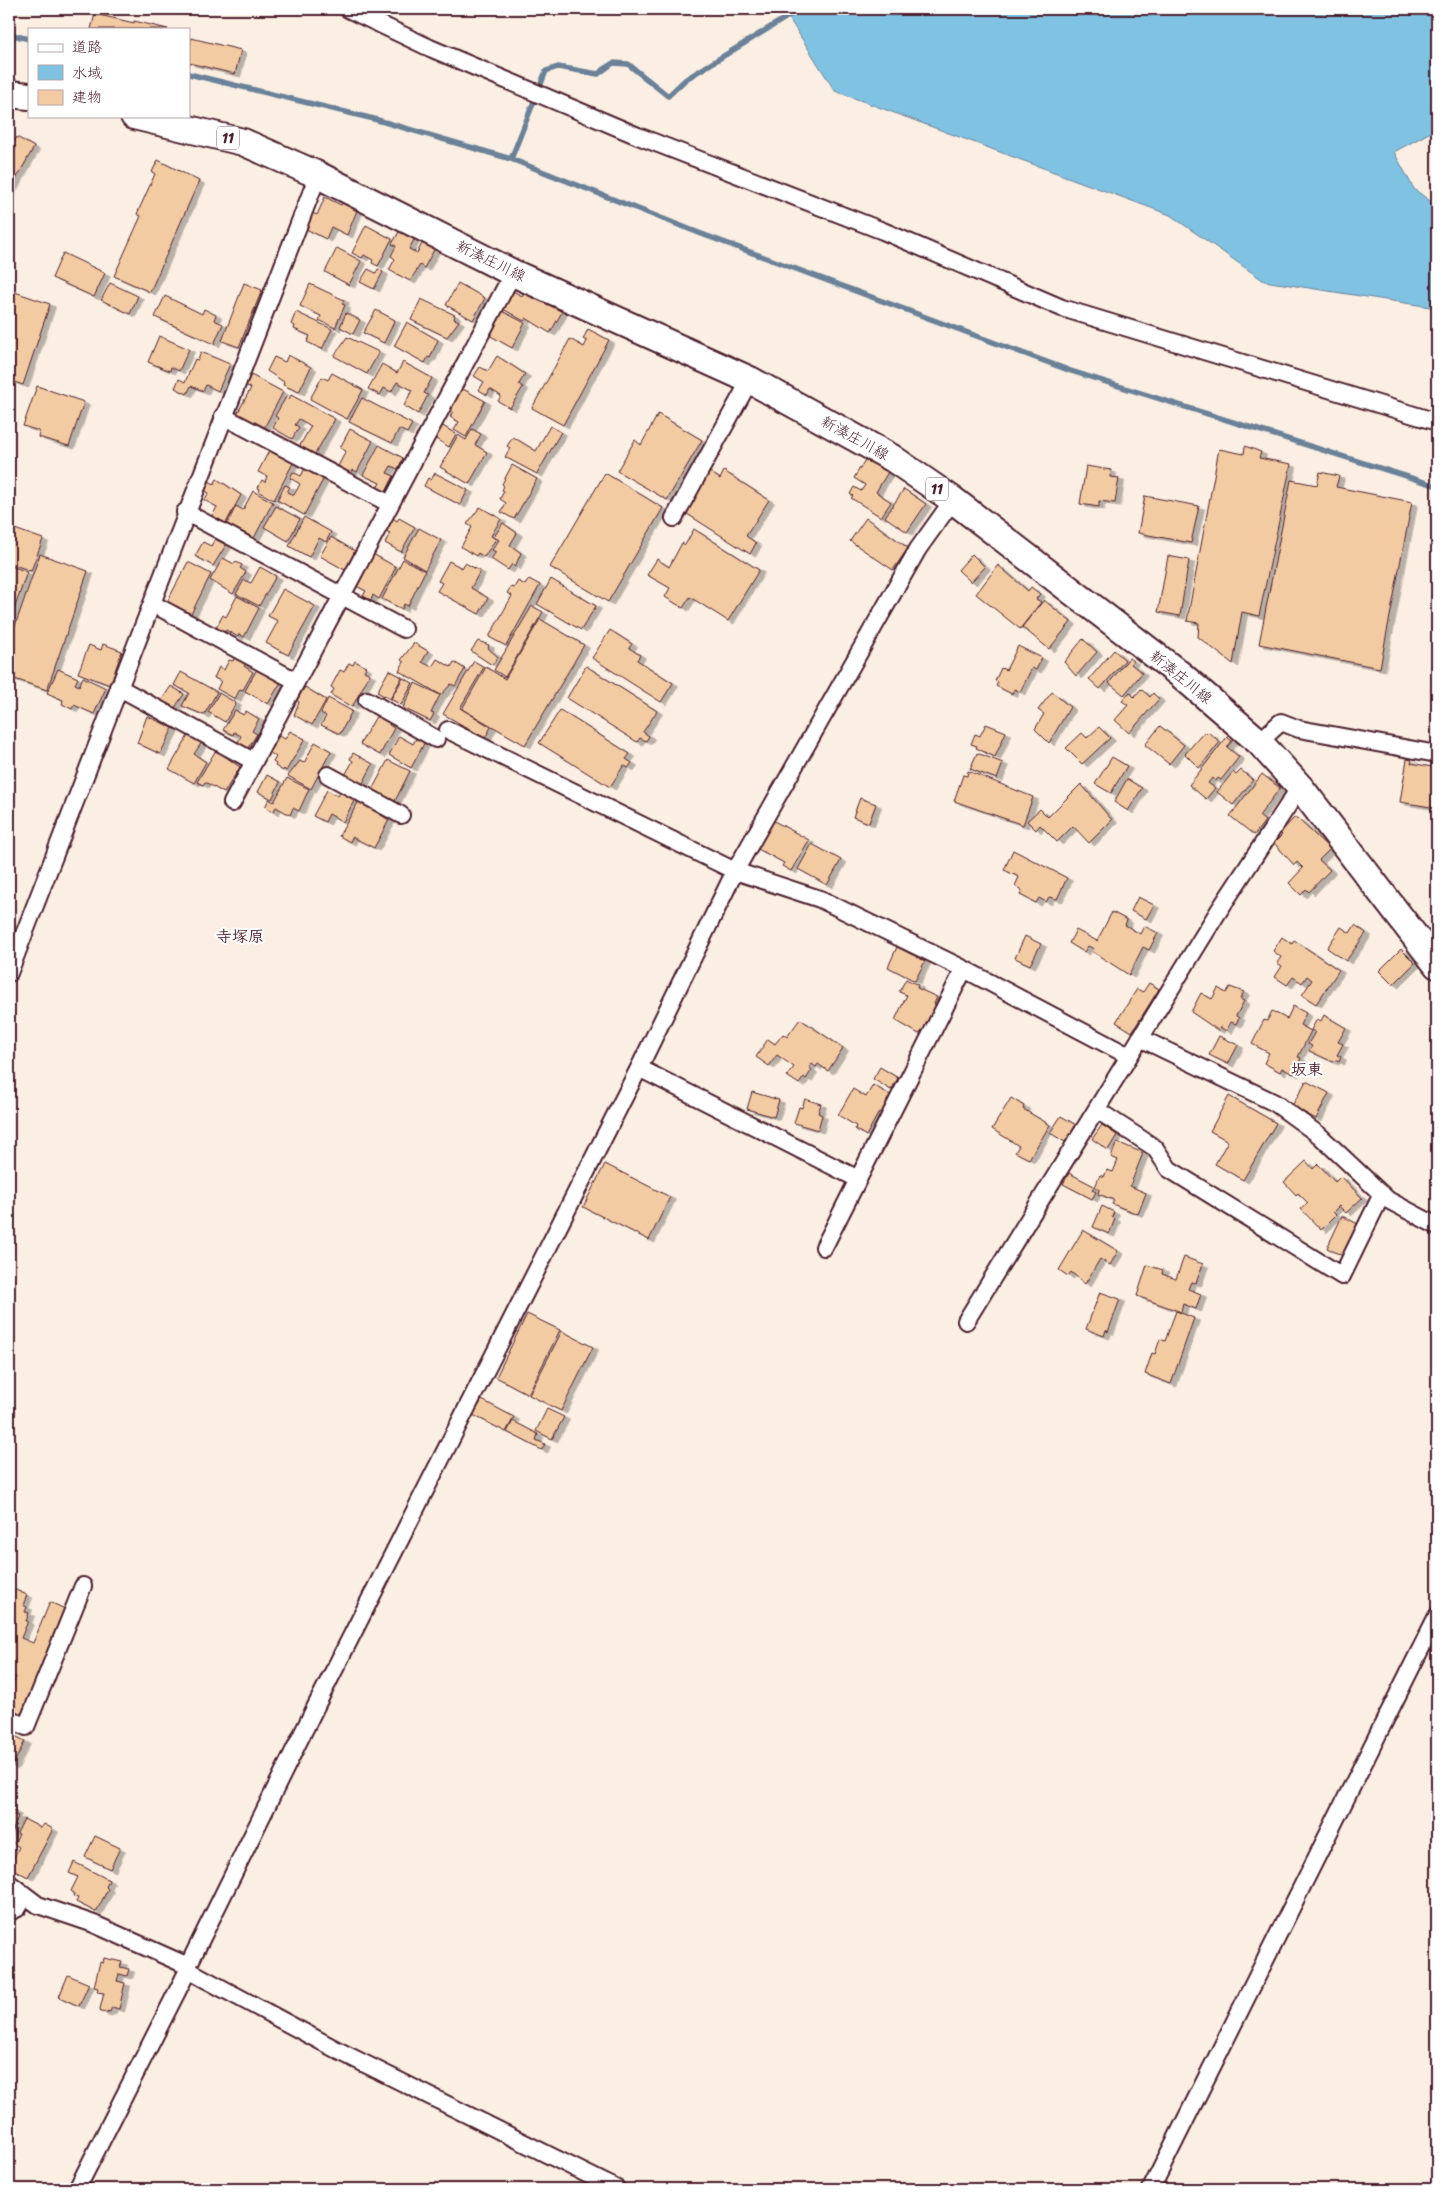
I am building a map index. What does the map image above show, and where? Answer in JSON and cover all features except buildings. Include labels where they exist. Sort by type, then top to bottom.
[{"type":"main road","name":"新湊庄川線","points":[[142,118],[243,142],[318,175],[513,273],[750,380],[892,458],[953,500],[1180,675],[1259,742],[1300,787],[1437,966]]},
{"type":"street","points":[[348,9],[430,48],[638,136],[883,230],[1062,308],[1437,422]]},
{"type":"street","points":[[9,973],[118,687],[153,604],[185,512],[318,175]]},
{"type":"street","points":[[232,803],[513,273]]},
{"type":"street","points":[[674,518],[750,380]]},
{"type":"street","points":[[224,416],[390,504]]},
{"type":"street","points":[[77,2189],[188,1968],[316,1704],[639,1068],[735,871],[918,549],[953,500]]},
{"type":"street","points":[[185,512],[404,629]]},
{"type":"street","points":[[153,604],[296,681]]},
{"type":"street","points":[[118,687],[254,761]]},
{"type":"street","points":[[367,700],[735,871],[820,898],[964,969],[1129,1056]]},
{"type":"street","points":[[1259,742],[1281,722],[1300,729],[1437,754]]},
{"type":"street","points":[[328,775],[401,815]]},
{"type":"street","points":[[966,1321],[1218,912],[1300,787]]},
{"type":"street","points":[[824,1247],[964,969]]},
{"type":"street","points":[[1140,1038],[1275,1103],[1319,1135],[1388,1200],[1437,1226]]},
{"type":"street","points":[[639,1068],[858,1179]]},
{"type":"street","points":[[1097,1110],[1155,1148],[1169,1169],[1342,1276],[1382,1194]]},
{"type":"street","points":[[9,1718],[26,1727],[83,1586]]},
{"type":"street","points":[[1151,2189],[1437,1616]]},
{"type":"street","points":[[9,1883],[38,1905],[94,1924],[188,1968],[337,2050],[617,2189]]},
{"type":"street","points":[[9,1912],[18,1908],[25,1895]]},
{"type":"water","points":[[783,9],[1437,9],[1437,133],[1431,132],[1394,152],[1414,189],[1437,206],[1437,308],[1264,281],[1170,215],[835,91]]},
{"type":"waterway","points":[[511,159],[546,71],[558,67],[598,74],[613,63],[628,64],[668,96],[686,79],[800,9]]},
{"type":"waterway","points":[[9,34],[28,39]]},
{"type":"waterway","points":[[190,74],[374,119],[511,159],[699,233],[1071,371],[1437,486]]},
{"type":"district","name":"寺塚原","points":[[240,936]]},
{"type":"district","name":"坂東","points":[[1307,1069]]}]
